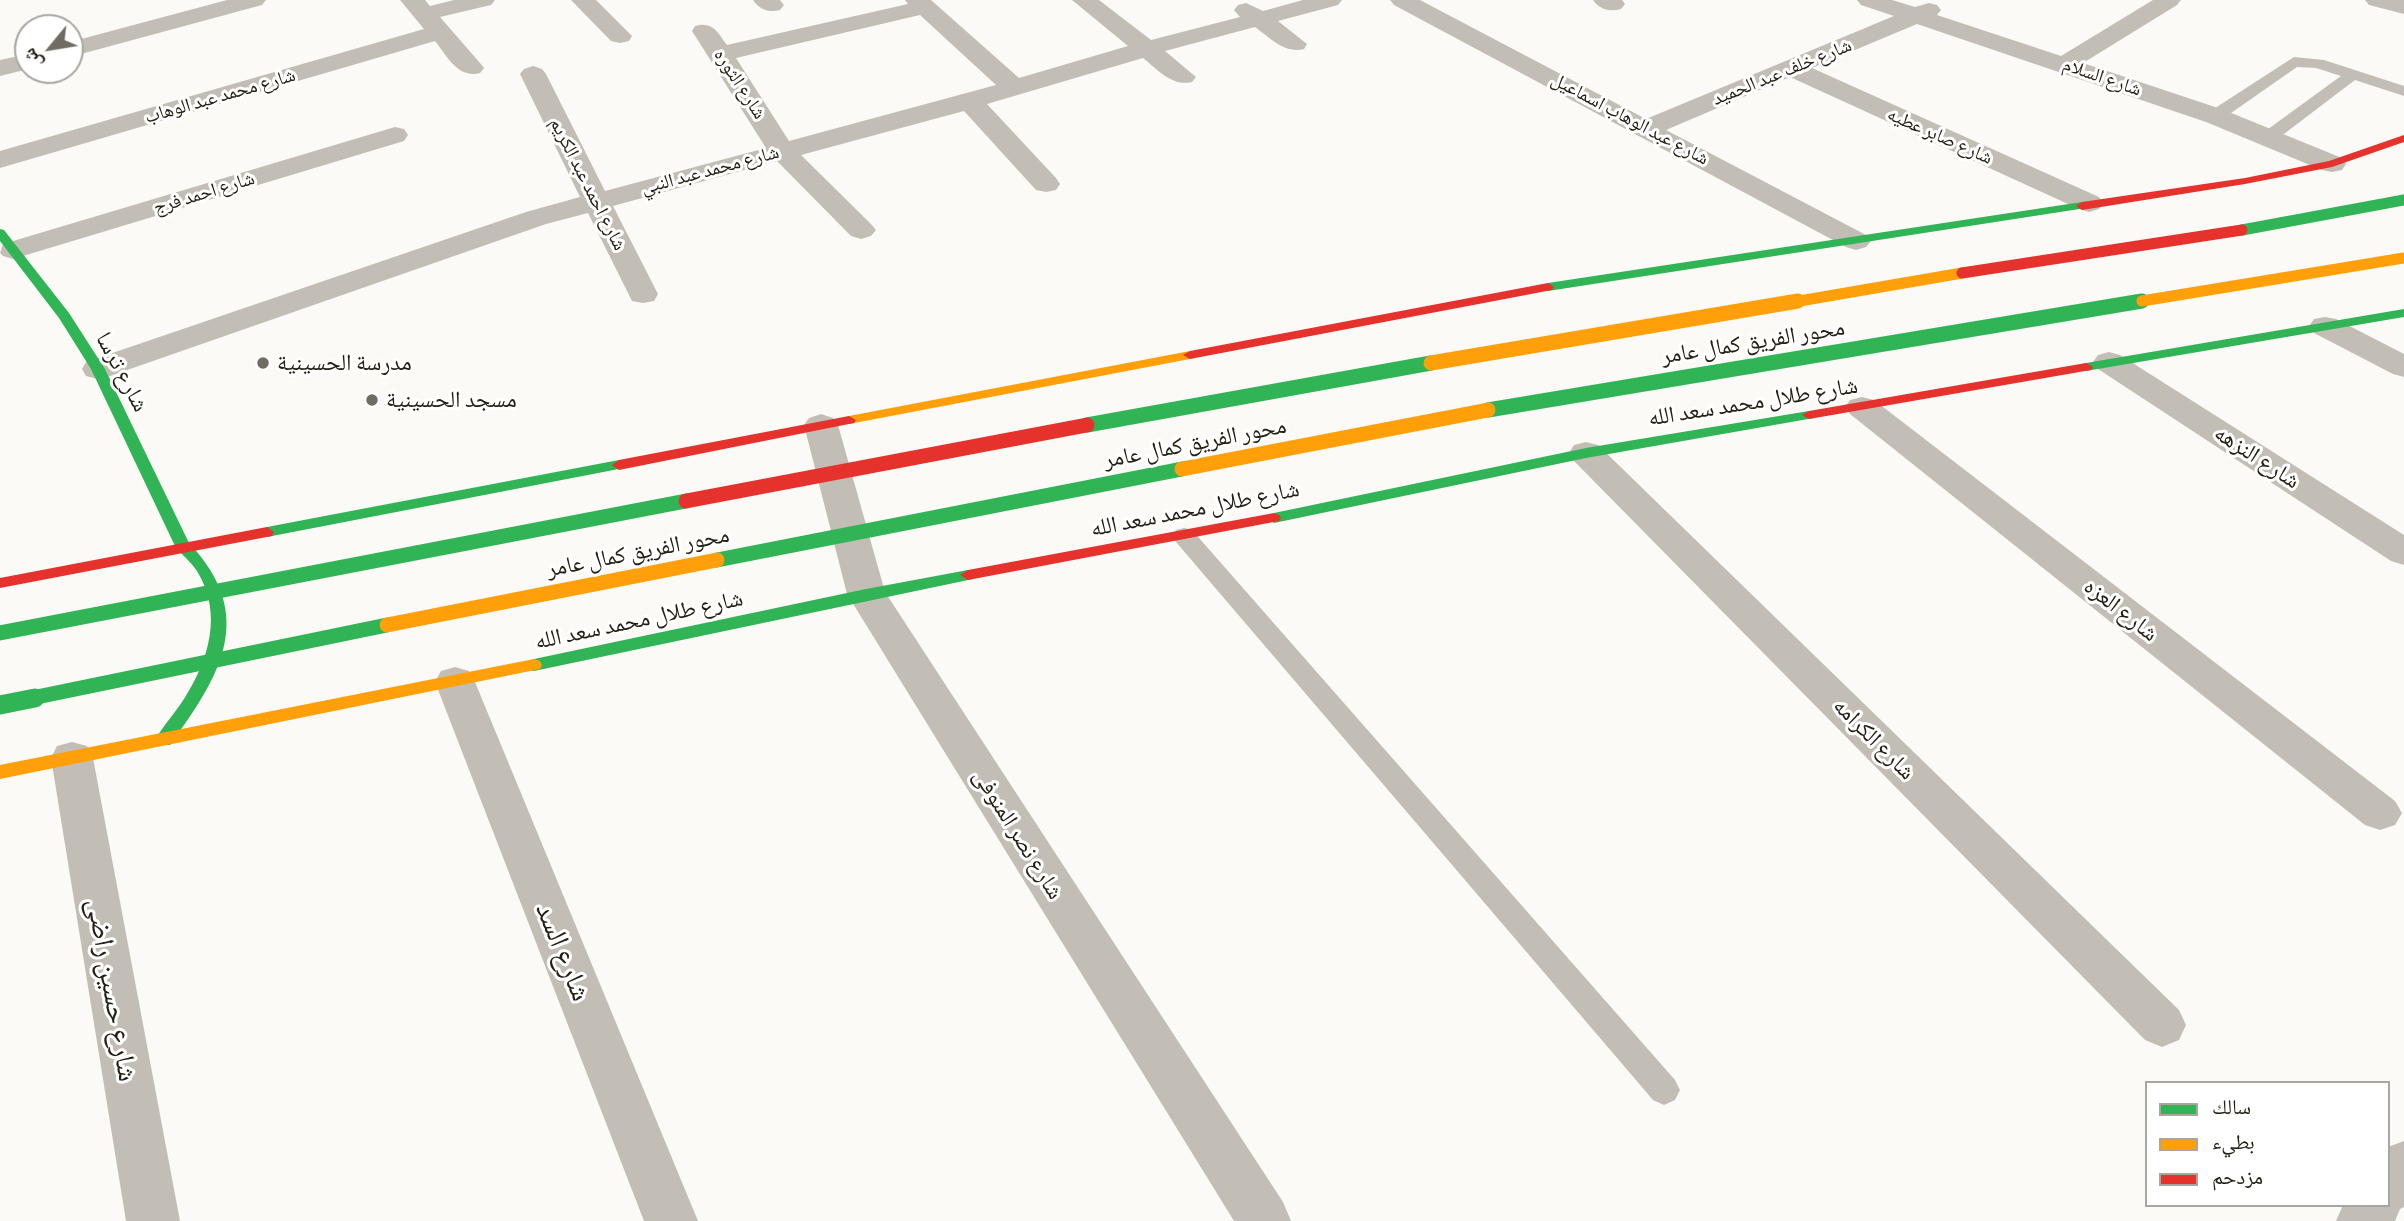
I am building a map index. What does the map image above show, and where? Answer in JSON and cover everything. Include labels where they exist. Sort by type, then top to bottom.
[{"type":"main road","points":[[0,583],[1556,285],[2245,181],[2332,164],[2404,138]]},
{"type":"main road","name":"محور الفريق كمال عامر","points":[[0,633],[476,540],[1452,357],[2318,218],[2404,200]]},
{"type":"main road","name":"شارع ترسا","points":[[7,241],[64,316],[98,369],[183,546],[201,562],[213,581],[220,602],[221,626],[217,652],[206,680],[164,740]]},
{"type":"main road","name":"محور الفريق كمال عامر","points":[[0,705],[449,612],[1488,410],[2404,258]]},
{"type":"main road","name":"شارع طلال محمد سعد الله","points":[[0,772],[455,682],[866,594],[1184,536],[1586,453],[2404,313]]},
{"type":"street","points":[[84,46],[254,0]]},
{"type":"street","name":"شارع محمد عبد الوهاب","points":[[0,160],[426,15],[483,0]]},
{"type":"street","points":[[583,0],[620,36]]},
{"type":"street","points":[[1084,0],[1183,77]]},
{"type":"street","points":[[1233,0],[1295,44]]},
{"type":"street","name":"شارع محمد عبد النبي","points":[[98,369],[482,234],[1330,0]]},
{"type":"street","name":"شارع عبد الوهاب اسماعيل","points":[[1402,0],[1856,241]]},
{"type":"street","name":"شارع السلام","points":[[1869,0],[2215,116],[2270,136],[2332,164]]},
{"type":"street","name":"شارع خلف عبد الحميد","points":[[1647,128],[1917,16],[1946,0]]},
{"type":"street","points":[[2065,64],[2169,0]]},
{"type":"street","points":[[2378,0],[2404,7]]},
{"type":"street","points":[[721,54],[921,3],[1013,87]]},
{"type":"street","points":[[426,15],[471,68]]},
{"type":"street","name":"شارع الثوره","points":[[704,31],[781,150],[861,230]]},
{"type":"street","name":"شارع صابر عطيه","points":[[1791,68],[2089,203]]},
{"type":"street","name":"شارع احمد عبد الكريم","points":[[533,75],[643,294]]},
{"type":"street","points":[[970,101],[1046,184]]},
{"type":"street","name":"شارع احمد فرج","points":[[7,241],[395,135]]},
{"type":"street","points":[[2325,326],[2404,367]]},
{"type":"street","name":"شارع النزهه","points":[[2109,362],[2404,552]]},
{"type":"street","name":"شارع العزه","points":[[1862,407],[2380,813]]},
{"type":"street","name":"شارع نصر المنوفى","points":[[821,425],[866,594],[1264,1221]]},
{"type":"street","name":"شارع الكرامه","points":[[1586,453],[2162,1025]]},
{"type":"street","name":"شارع السد","points":[[455,682],[671,1221]]},
{"type":"street","name":"شارع حسين راضى","points":[[72,758],[153,1221]]},
{"type":"street","points":[[2390,1185],[2404,1167]]},
{"type":"lane","points":[[2215,116],[2294,62],[2318,63],[2404,92]]},
{"type":"lane","points":[[2270,136],[2352,75]]},
{"type":"lane","points":[[1184,536],[1664,1090]]},
{"type":"traffic: fast","points":[[2242,230],[2404,200]]},
{"type":"traffic: fast","points":[[1548,287],[2082,206]]},
{"type":"traffic: fast","points":[[0,233],[64,316],[98,369],[183,546],[202,567],[215,592],[220,615],[212,659],[203,681],[164,740]]},
{"type":"traffic: fast","points":[[1488,410],[2142,301]]},
{"type":"traffic: fast","points":[[2086,367],[2404,313]]},
{"type":"traffic: fast","points":[[1087,425],[1431,363]]},
{"type":"traffic: fast","points":[[1274,518],[1586,453],[1809,415]]},
{"type":"traffic: fast","points":[[267,532],[619,465]]},
{"type":"traffic: fast","points":[[717,560],[1182,469]]},
{"type":"traffic: fast","points":[[0,633],[686,501]]},
{"type":"traffic: fast","points":[[534,665],[866,594],[968,575]]},
{"type":"traffic: fast","points":[[0,705],[387,625]]},
{"type":"traffic: slow","points":[[2142,301],[2404,258]]},
{"type":"traffic: slow","points":[[1431,363],[1962,273]]},
{"type":"traffic: slow","points":[[849,420],[1190,355]]},
{"type":"traffic: slow","points":[[1182,469],[1488,410]]},
{"type":"traffic: slow","points":[[387,625],[717,560]]},
{"type":"traffic: slow","points":[[0,772],[534,665]]},
{"type":"traffic: jam","points":[[2082,206],[2245,181],[2332,164],[2404,138]]},
{"type":"traffic: jam","points":[[1962,273],[2242,230]]},
{"type":"traffic: jam","points":[[1190,355],[1548,287]]},
{"type":"traffic: jam","points":[[1809,415],[2086,367]]},
{"type":"traffic: jam","points":[[619,465],[849,420]]},
{"type":"traffic: jam","points":[[686,501],[1087,425]]},
{"type":"traffic: jam","points":[[968,575],[1274,518]]},
{"type":"traffic: jam","points":[[0,583],[267,532]]},
{"type":"place","name":"مدرسة الحسينية","points":[[263,363]]},
{"type":"place","name":"مسجد الحسينية","points":[[372,400]]}]
